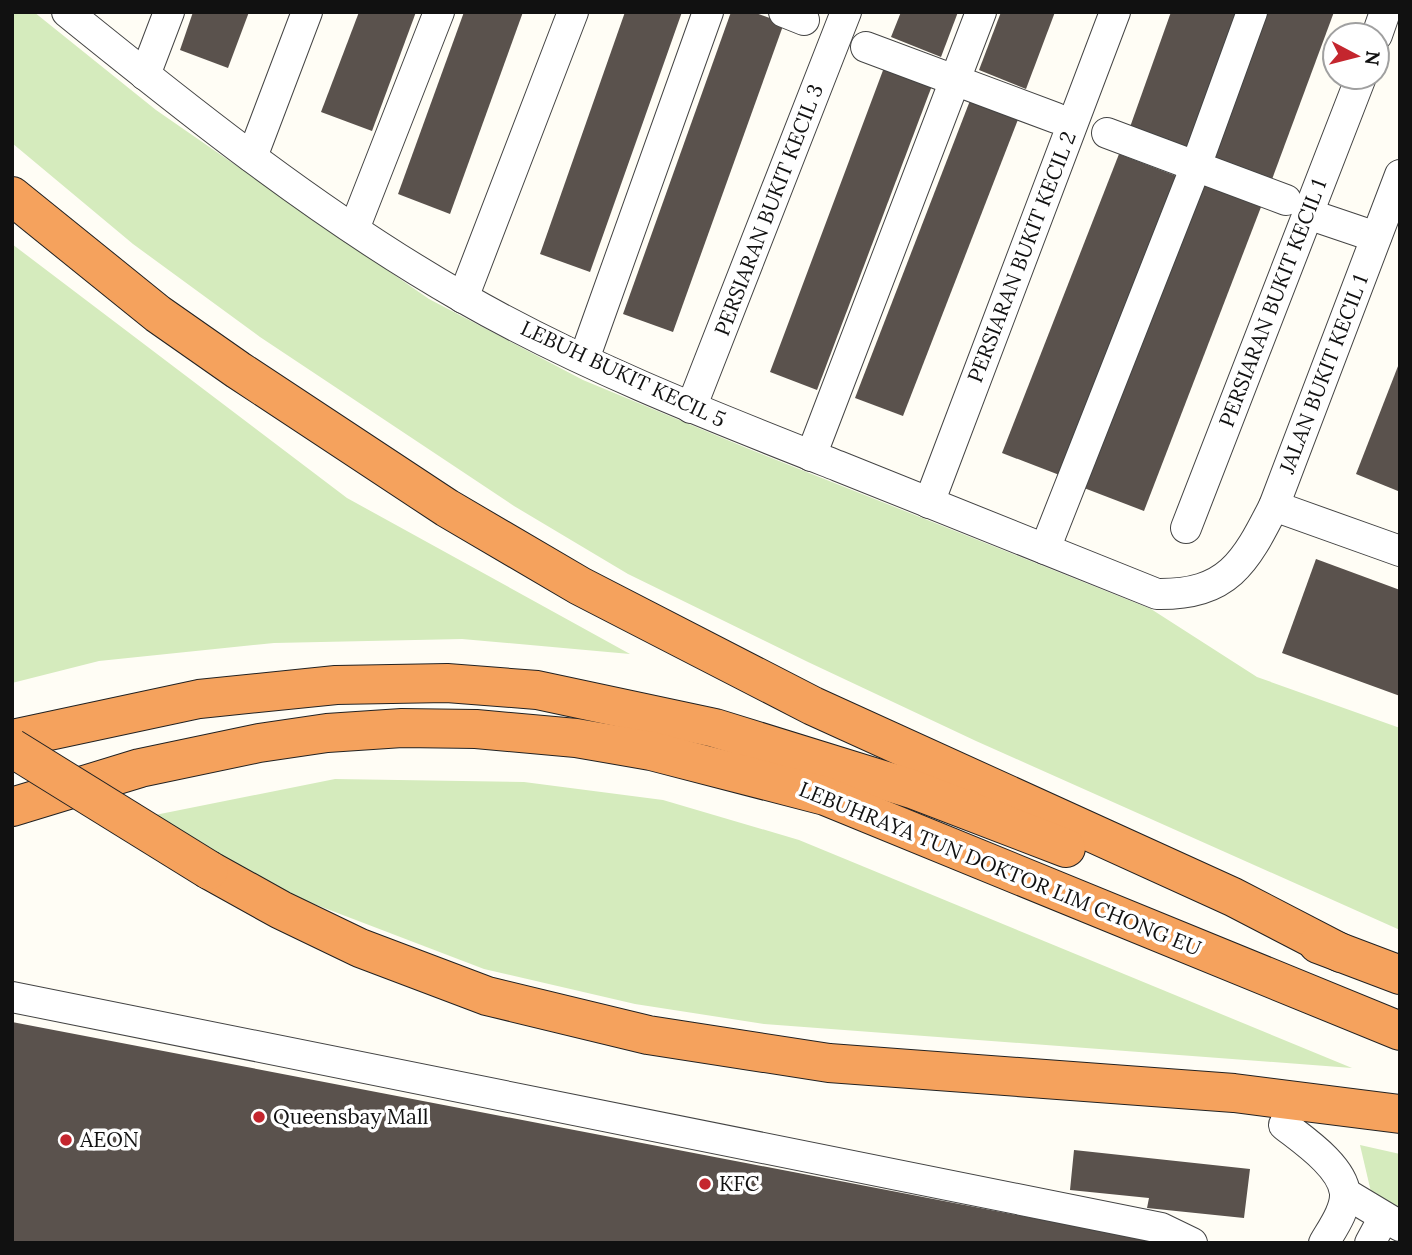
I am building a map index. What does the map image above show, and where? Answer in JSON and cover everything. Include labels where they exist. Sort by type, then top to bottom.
[{"type":"highway","points":[[12,197],[158,314],[238,370],[447,508],[580,586],[813,706],[1233,897],[1341,953]]},
{"type":"highway","name":"LEBUHRAYA TUN DOKTOR LIM CHONG EU","points":[[12,738],[198,699],[335,685],[447,683],[537,690],[715,728],[912,789],[1400,975]]},
{"type":"highway","name":"LEBUHRAYA TUN DOKTOR LIM CHONG EU","points":[[12,807],[140,768],[259,743],[327,733],[402,728],[476,729],[576,738],[651,751],[825,796],[1400,1031]]},
{"type":"highway","points":[[12,748],[209,870],[281,910],[360,948],[487,996],[660,1037],[829,1063],[1234,1093],[1400,1114]]},
{"type":"highway","points":[[982,1075],[994,1090],[1014,1098],[1400,1139]]},
{"type":"street","name":"LEBUH BUKIT KECIL 5","points":[[68,12],[145,75],[354,229],[463,298],[584,359],[691,408],[1157,594],[1182,594],[1205,589],[1238,567]]},
{"type":"street","points":[[145,75],[169,12]]},
{"type":"street","points":[[252,156],[307,12]]},
{"type":"street","points":[[354,229],[439,12]]},
{"type":"street","points":[[463,298],[573,12]]},
{"type":"street","points":[[584,359],[708,12]]},
{"type":"street","name":"PERSIARAN BUKIT KECIL 3","points":[[691,408],[846,12]]},
{"type":"street","points":[[810,456],[981,12]]},
{"type":"street","name":"PERSIARAN BUKIT KECIL 2","points":[[929,503],[1115,12]]},
{"type":"street","points":[[1045,549],[1196,166],[1252,12]]},
{"type":"street","points":[[866,47],[1056,118]]},
{"type":"street","name":"PERSIARAN BUKIT KECIL 1","points":[[1186,528],[1297,207],[1354,91]]},
{"type":"street","points":[[1107,133],[1377,237]]},
{"type":"street","name":"JALAN BUKIT KECIL 1","points":[[1238,567],[1255,543],[1274,506],[1400,175]]},
{"type":"street","points":[[1274,506],[1400,551]]},
{"type":"street","points":[[12,997],[1161,1228],[1192,1243]]},
{"type":"street","points":[[1284,1125],[1318,1152],[1341,1180],[1345,1193],[1342,1207],[1324,1243]]},
{"type":"street","points":[[1345,1193],[1392,1222],[1370,1243]]},
{"type":"green space","points":[[12,12],[34,12],[156,110],[429,299],[583,380],[1151,609],[1257,677],[1400,728],[1400,930],[976,741],[808,662],[628,574],[514,506],[260,337],[133,244],[12,143]]},
{"type":"green space","points":[[12,244],[347,498],[630,654],[462,639],[274,643],[99,661],[12,683]]},
{"type":"green space","points":[[335,779],[524,782],[663,800],[799,840],[1352,1068],[764,1024],[635,1004],[484,969],[280,891],[135,819]]},
{"type":"green space","points":[[1360,1145],[1400,1154],[1400,1209],[1371,1192]]},
{"type":"building","points":[[193,12],[249,12],[228,68],[180,50]]},
{"type":"building","points":[[359,12],[416,12],[372,131],[321,112]]},
{"type":"building","points":[[464,12],[523,12],[450,214],[398,194]]},
{"type":"building","points":[[625,12],[682,12],[590,272],[540,254]]},
{"type":"building","points":[[731,12],[753,12],[784,23],[673,332],[623,314]]},
{"type":"building","points":[[901,12],[958,12],[941,57],[891,37]]},
{"type":"building","points":[[1001,12],[1055,12],[1026,89],[979,70]]},
{"type":"building","points":[[1171,12],[1240,12],[1190,150],[1130,127]]},
{"type":"building","points":[[1264,12],[1334,12],[1331,21],[1321,21],[1321,47],[1271,182],[1209,159]]},
{"type":"building","points":[[885,65],[933,83],[817,390],[770,372]]},
{"type":"building","points":[[971,98],[1019,117],[903,416],[855,398]]},
{"type":"building","points":[[1119,154],[1179,177],[1062,476],[1002,453]]},
{"type":"building","points":[[1201,184],[1261,207],[1144,511],[1084,488]]},
{"type":"building","points":[[1400,361],[1400,488],[1398,491],[1356,474]]},
{"type":"building","points":[[1316,559],[1400,590],[1400,696],[1282,653]]},
{"type":"building","name":"Queensbay Mall","points":[[12,1022],[1152,1241],[1152,1243],[12,1243]]},
{"type":"building","points":[[1074,1150],[1250,1169],[1244,1218],[1147,1208],[1149,1198],[1070,1190]]},
{"type":"place","name":"Queensbay Mall","points":[[259,1117]]},
{"type":"place","name":"AEON","points":[[66,1140]]},
{"type":"place","name":"KFC","points":[[705,1184]]}]
